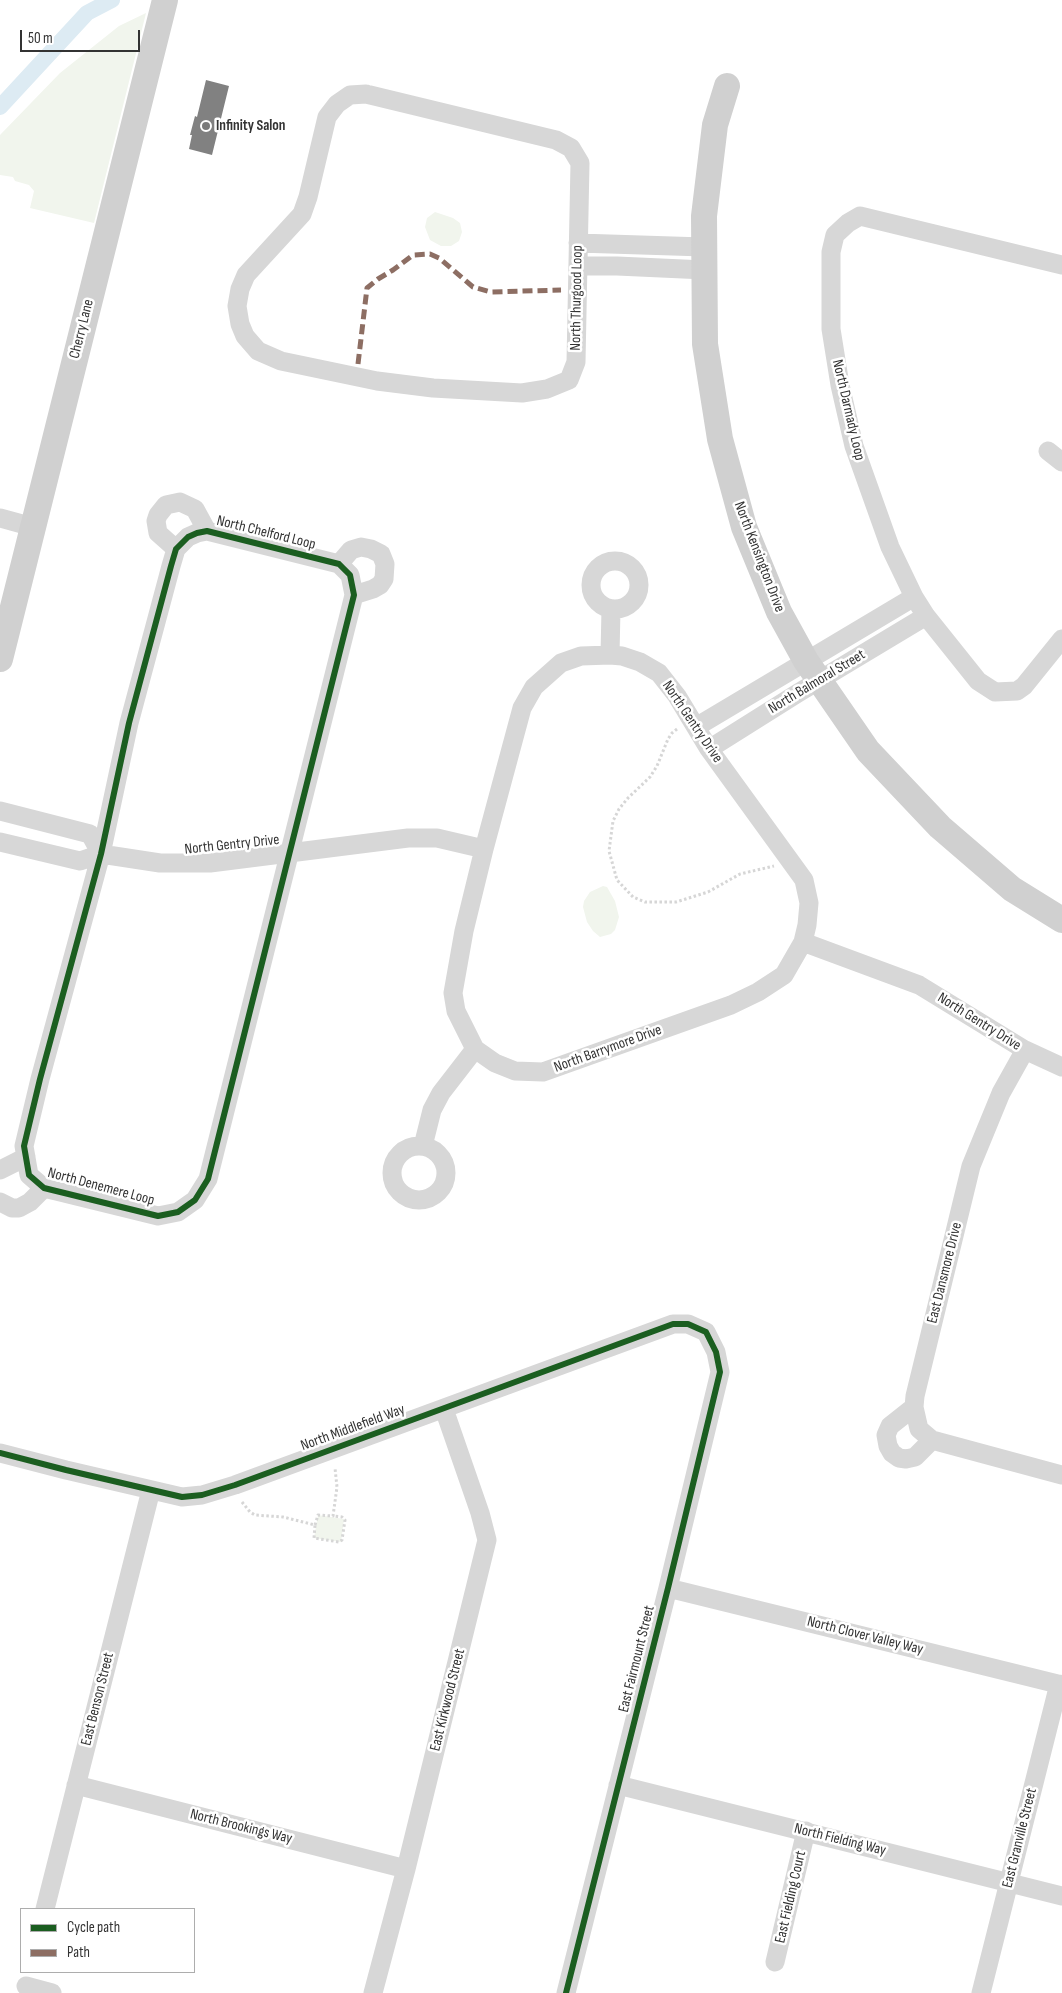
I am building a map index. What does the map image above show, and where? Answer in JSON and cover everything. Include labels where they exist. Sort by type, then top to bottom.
[{"type":"street","name":"Cherry Lane","points":[[0,659],[165,0]]},
{"type":"street","name":"North Kensington Drive","points":[[727,86],[715,125],[704,216],[706,344],[720,439],[744,526],[780,612],[812,671],[868,751],[940,827],[1012,888],[1062,920]]},
{"type":"street","name":"North Thurgood Loop","points":[[366,94],[556,140],[571,148],[580,163],[578,266],[576,362],[569,380],[547,389],[522,393],[433,388],[340,374],[281,362],[258,351],[245,336],[240,324],[237,306],[240,289],[246,275],[302,214],[327,117],[337,104],[350,95],[366,94]]},
{"type":"street","name":"North Darmady Loop","points":[[1062,266],[860,216],[848,223],[835,235],[830,252],[831,328],[840,385],[854,446],[890,547],[914,597],[926,616],[978,681],[995,692],[1017,691],[1024,686],[1062,639]]},
{"type":"street","points":[[578,243],[705,258]]},
{"type":"street","points":[[578,266],[618,266],[705,258]]},
{"type":"street","points":[[101,854],[129,723],[176,548],[158,533],[156,521],[166,505],[180,502],[195,509],[207,532]]},
{"type":"street","points":[[0,518],[33,527]]},
{"type":"street","name":"North Chelford Loop","points":[[176,548],[188,537],[197,533],[207,532],[339,564]]},
{"type":"street","points":[[288,852],[354,595],[350,575],[339,564],[351,550],[361,547],[371,549],[380,554],[385,564],[384,579],[380,585],[373,589],[354,595]]},
{"type":"street","name":"North Balmoral Street","points":[[709,749],[914,597]]},
{"type":"street","points":[[610,655],[611,609]]},
{"type":"street","name":"North Balmoral Street","points":[[686,728],[812,671],[926,616]]},
{"type":"street","name":"North Gentry Drive","points":[[0,842],[80,861],[101,854],[160,863],[210,863],[408,838],[436,838],[484,849],[522,708],[534,687],[561,663],[581,656],[622,656],[640,662],[659,673],[677,696],[686,728],[709,749],[804,880],[809,903],[804,942],[920,985],[1025,1050],[1062,1067]]},
{"type":"street","points":[[0,810],[90,834],[101,854]]},
{"type":"street","name":"North Barrymore Drive","points":[[484,849],[464,931],[454,993],[456,1011],[475,1049],[496,1064],[515,1071],[543,1072],[731,1005],[758,992],[784,975],[804,942]]},
{"type":"street","name":"North Denemere Loop","points":[[101,854],[40,1079],[24,1146],[29,1175],[44,1188],[158,1216],[178,1212],[195,1200],[208,1179],[288,852]]},
{"type":"street","points":[[423,1146],[432,1110],[441,1094],[475,1049]]},
{"type":"street","name":"East Dansmore Drive","points":[[932,1440],[919,1429],[914,1407],[915,1396],[971,1166],[1001,1093],[1025,1050]]},
{"type":"street","points":[[0,1170],[26,1157]]},
{"type":"street","points":[[0,1202],[12,1208],[19,1208],[30,1202],[44,1188]]},
{"type":"street","name":"North Middlefield Way","points":[[0,1452],[182,1497],[202,1495],[235,1485],[673,1324],[688,1324],[706,1332]]},
{"type":"street","name":"East Fairmount Street","points":[[566,1993],[668,1588],[720,1372],[716,1352],[706,1332]]},
{"type":"street","points":[[914,1407],[890,1426],[886,1435],[888,1446],[892,1453],[899,1458],[906,1460],[915,1457],[932,1440],[1062,1475]]},
{"type":"street","name":"East Kirkwood Street","points":[[373,1993],[406,1869],[487,1540],[480,1513],[444,1409]]},
{"type":"street","name":"East Benson Street","points":[[45,1908],[151,1490]]},
{"type":"street","name":"North Clover Valley Way","points":[[668,1588],[1061,1684]]},
{"type":"street","name":"East Granville Street","points":[[981,1993],[1008,1882],[1061,1684]]},
{"type":"street","name":"North Brookings Way","points":[[76,1785],[406,1869]]},
{"type":"street","name":"North Fielding Way","points":[[618,1785],[1062,1896]]},
{"type":"street","name":"East Fielding Court","points":[[775,1962],[806,1831]]},
{"type":"street","points":[[27,1984],[52,1993]]},
{"type":"path","points":[[686,728],[672,733],[650,778],[628,798],[619,809],[613,821],[609,852],[616,880],[632,897],[645,902],[676,902],[708,892],[740,874],[775,866]]},
{"type":"path","points":[[332,1516],[337,1488],[334,1468]]},
{"type":"path","points":[[242,1502],[250,1512],[256,1515],[283,1517],[315,1525]]},
{"type":"path","points":[[318,1515],[342,1517],[344,1520],[341,1542],[314,1538],[315,1525],[318,1515]]},
{"type":"shaded area","points":[[146,13],[94,223],[30,208],[34,191],[29,185],[15,181],[13,177],[0,175],[0,135],[60,73],[119,26]]},
{"type":"shaded area","points":[[435,212],[453,218],[460,223],[462,232],[459,241],[451,246],[441,246],[430,240],[425,227],[427,218]]},
{"type":"shaded area","points":[[603,886],[607,887],[615,901],[619,917],[615,930],[611,934],[600,937],[587,922],[583,907],[584,901],[590,892]]},
{"type":"shaded area","points":[[318,1515],[344,1519],[341,1542],[314,1538]]},
{"type":"building","name":"Infinity Salon","points":[[206,80],[229,86],[212,155],[189,149],[192,135],[190,135],[195,116],[197,117]]},
{"type":"waterway","points":[[0,107],[87,13],[112,0]]},
{"type":"marked path","points":[[358,364],[367,288],[413,255],[430,254],[439,258],[473,287],[491,292],[561,290]]},
{"type":"cycle path","points":[[207,531],[339,564],[350,575],[354,595],[208,1179],[195,1200],[178,1212],[158,1216],[44,1188],[29,1175],[24,1146],[40,1079],[101,854],[129,723],[176,549],[188,537],[207,531]]},
{"type":"cycle path","points":[[0,1453],[182,1497],[202,1495],[235,1485],[673,1324],[688,1324],[706,1332],[716,1352],[720,1372],[668,1588],[566,1993]]},
{"type":"place","name":"Infinity Salon","points":[[206,126]]}]
